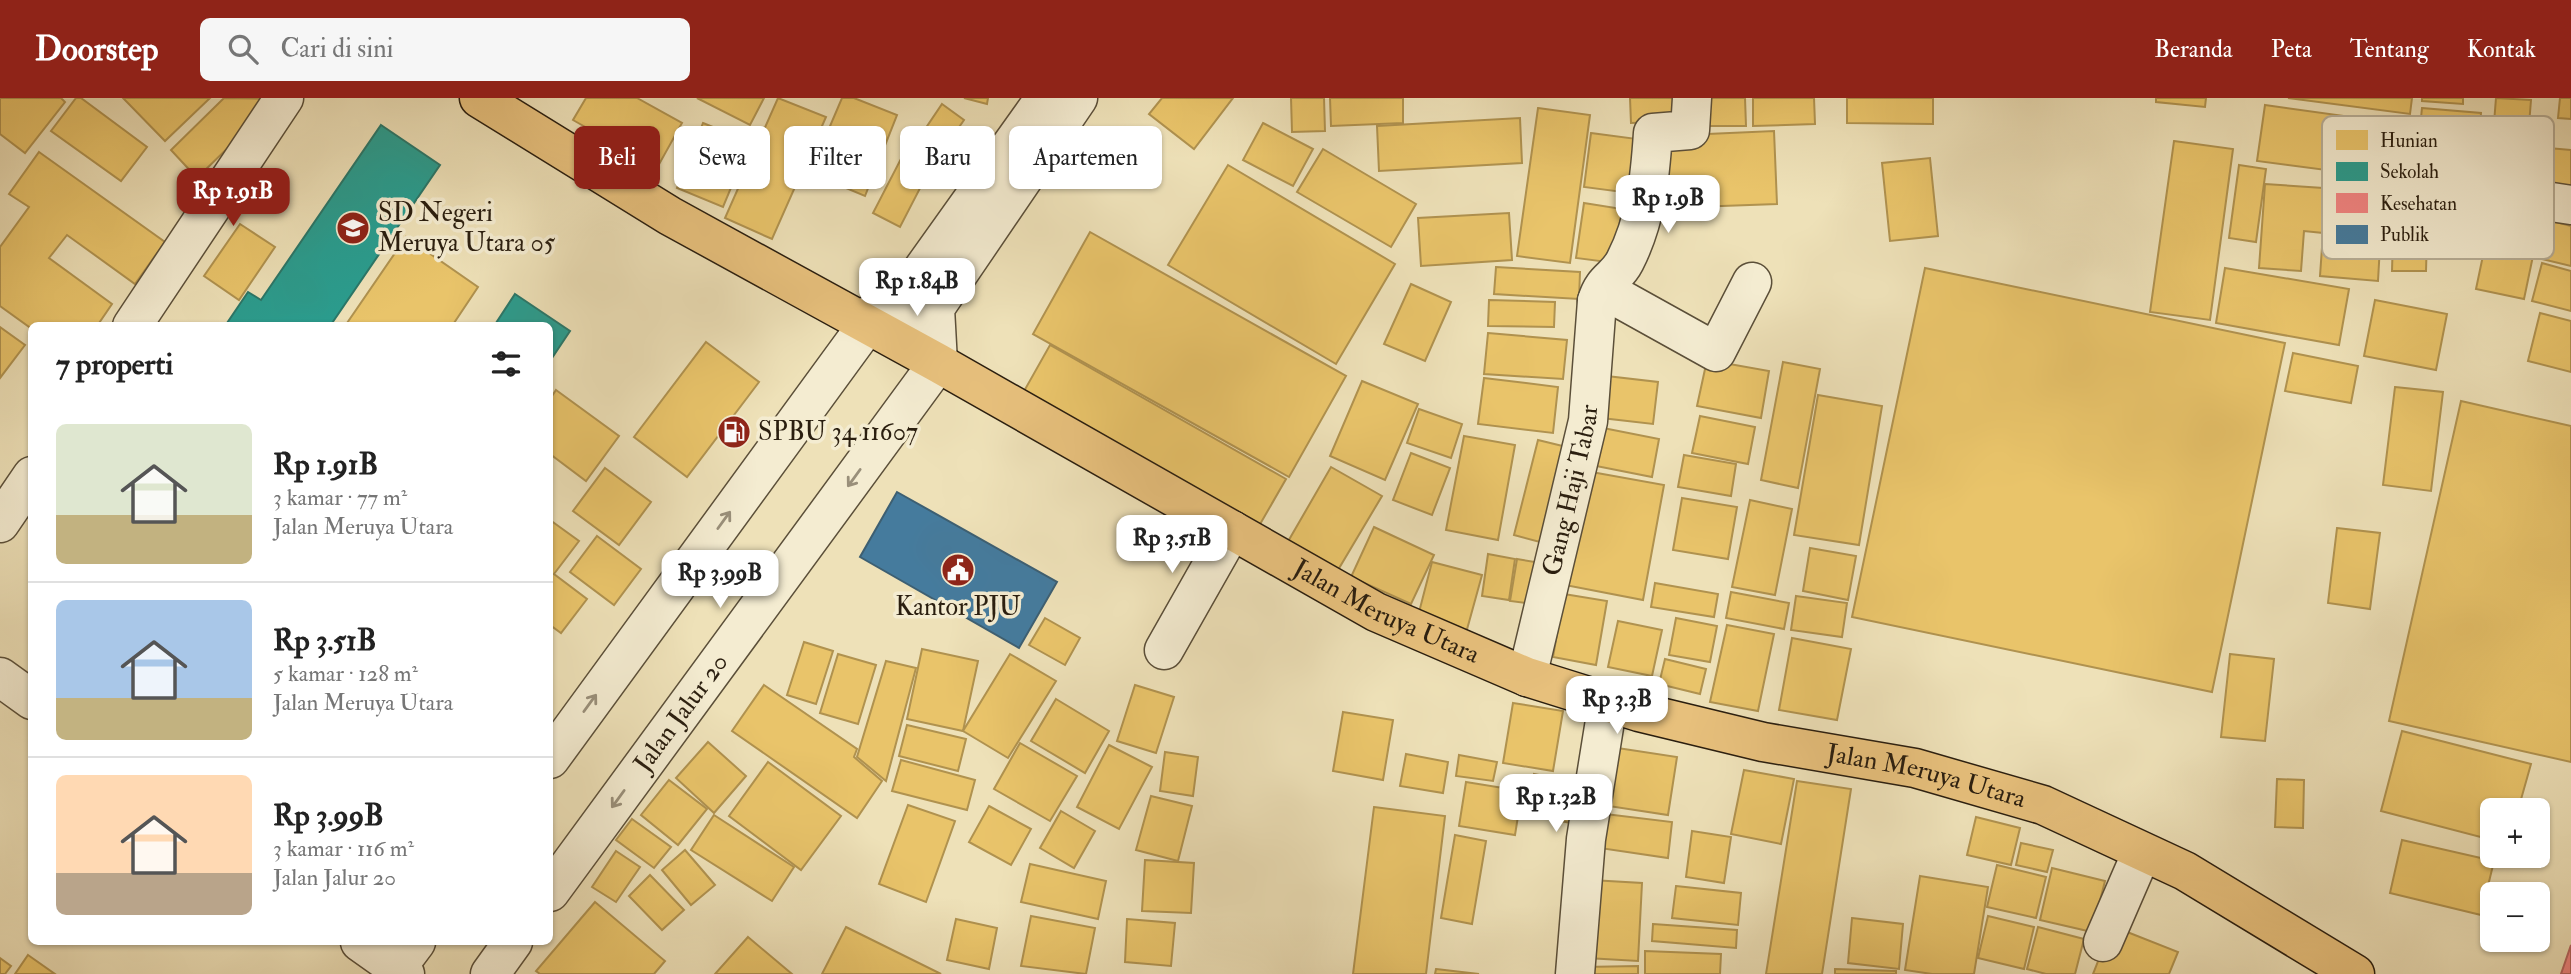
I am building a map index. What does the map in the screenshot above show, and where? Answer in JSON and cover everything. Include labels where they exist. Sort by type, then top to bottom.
[{"type":"main road","name":"Jalan Meruya Utara","points":[[480,98],[670,216],[938,363],[1376,612],[1527,677],[1608,702],[1763,742],[1915,768],[2043,805],[2185,871],[2355,974]]},
{"type":"street","points":[[135,322],[284,98]]},
{"type":"street","points":[[553,754],[864,324],[918,276],[1045,98]]},
{"type":"street","points":[[938,363],[935,308],[1078,98]]},
{"type":"street","points":[[1692,98],[1690,130],[1647,130],[1648,198],[1623,265],[1602,286],[1597,301],[1617,297],[1716,352],[1752,282]]},
{"type":"street","name":"Gang Haji Tabar","points":[[1527,677],[1588,421],[1597,301]]},
{"type":"street","points":[[864,324],[935,308]]},
{"type":"street","name":"Jalan Jalur 20","points":[[553,888],[938,363]]},
{"type":"street","points":[[0,523],[28,482]]},
{"type":"street","points":[[1164,650],[1232,530]]},
{"type":"street","points":[[0,677],[28,698]]},
{"type":"street","points":[[1575,974],[1586,839],[1608,702]]},
{"type":"street","points":[[2102,942],[2142,852]]},
{"type":"street","points":[[366,945],[402,964]]},
{"type":"street","points":[[489,974],[511,945]]},
{"type":"building: Hunian","points":[[0,98],[61,98],[65,102],[25,153],[0,134]]},
{"type":"building: Hunian","points":[[76,98],[81,98],[147,147],[121,181],[51,131]]},
{"type":"building: Hunian","points":[[123,98],[210,98],[165,141]]},
{"type":"building: Hunian","points":[[224,98],[278,99],[197,178],[171,150]]},
{"type":"building: Hunian","points":[[586,98],[637,98],[682,123],[680,126],[674,126],[674,137],[660,163],[660,126],[584,126],[573,120]]},
{"type":"building: Hunian","points":[[697,98],[764,98],[750,125]]},
{"type":"building: Hunian","points":[[778,98],[826,117],[822,126],[784,126],[784,189],[794,189],[772,239],[725,218],[738,189],[770,189],[770,126],[766,126]]},
{"type":"building: Hunian","points":[[842,98],[854,98],[897,115],[886,143],[886,126],[830,126]]},
{"type":"building: Hunian","points":[[964,98],[988,98],[987,104]]},
{"type":"building: Hunian","points":[[1162,98],[1233,98],[1194,149],[1149,114]]},
{"type":"building: Hunian","points":[[1291,98],[1324,98],[1325,131],[1292,132]]},
{"type":"building: Hunian","points":[[1330,98],[1403,98],[1403,123],[1331,126]]},
{"type":"building: Hunian","points":[[1630,98],[1681,98],[1682,121],[1631,123]]},
{"type":"building: Hunian","points":[[1702,98],[1745,98],[1746,126],[1703,126]]},
{"type":"building: Hunian","points":[[1753,98],[1814,98],[1815,124],[1753,126]]},
{"type":"building: Hunian","points":[[1847,98],[1933,98],[1933,124],[1847,123]]},
{"type":"building: Hunian","points":[[2156,98],[2206,98],[2205,107],[2156,102]]},
{"type":"building: Hunian","points":[[2288,98],[2412,98],[2410,114]]},
{"type":"building: Hunian","points":[[2422,98],[2463,98],[2463,104],[2422,101]]},
{"type":"building: Hunian","points":[[2496,98],[2531,100],[2530,116],[2495,116]]},
{"type":"building: Hunian","points":[[2560,98],[2571,98],[2571,119],[2558,118]]},
{"type":"building: Hunian","points":[[942,104],[964,120],[960,126],[927,126]]},
{"type":"building: Hunian","points":[[2265,105],[2344,116],[2322,116],[2322,170],[2257,161]]},
{"type":"building: Hunian","points":[[1538,108],[1590,115],[1570,263],[1517,256]]},
{"type":"building: Hunian","points":[[2422,108],[2481,113],[2481,116],[2421,116]]},
{"type":"building: Hunian","points":[[1520,118],[1522,163],[1379,171],[1377,126]]},
{"type":"building: Hunian","points":[[1263,123],[1313,149],[1293,186],[1243,160]]},
{"type":"building: Hunian","points":[[1774,131],[1777,204],[1666,208],[1663,136]]},
{"type":"building: Hunian","points":[[1591,133],[1637,139],[1630,193],[1584,187]]},
{"type":"building: Hunian","points":[[2174,141],[2233,149],[2210,320],[2150,312]]},
{"type":"building: Hunian","points":[[2554,148],[2571,150],[2571,193],[2554,192]]},
{"type":"building: Hunian","points":[[1323,149],[1416,204],[1391,247],[1297,192]]},
{"type":"building: Hunian","points":[[39,152],[165,242],[135,284],[67,235],[49,258],[112,304],[100,322],[28,322],[28,326],[0,306],[0,247],[29,207],[9,194]]},
{"type":"building: Hunian","points":[[1930,158],[1938,236],[1890,241],[1882,163]]},
{"type":"building: Hunian","points":[[900,161],[900,189],[920,189],[900,227],[873,213]]},
{"type":"building: Hunian","points":[[1228,165],[1395,264],[1336,364],[1168,265]]},
{"type":"building: Hunian","points":[[2239,165],[2266,169],[2256,242],[2229,238]]},
{"type":"building: Hunian","points":[[2265,184],[2322,188],[2322,233],[2304,231],[2301,271],[2259,268]]},
{"type":"building: Hunian","points":[[679,189],[730,189],[723,207]]},
{"type":"building: Hunian","points":[[848,189],[868,189],[865,196]]},
{"type":"building: Hunian","points":[[1584,203],[1622,209],[1615,263],[1576,258]]},
{"type":"building: Hunian","points":[[1509,213],[1512,260],[1421,266],[1418,218]]},
{"type":"building: Hunian","points":[[2554,222],[2571,226],[2571,266],[2542,259],[2554,259]]},
{"type":"building: Hunian","points":[[240,224],[275,247],[239,300],[204,276]]},
{"type":"building: Hunian","points":[[1090,232],[1346,376],[1289,477],[1033,334]]},
{"type":"building: Hunian","points":[[406,237],[478,287],[455,322],[348,322]]},
{"type":"building: Hunian","points":[[2322,247],[2322,259],[2379,259],[2378,281],[2320,276]]},
{"type":"building: Hunian","points":[[2392,259],[2426,259],[2426,271],[2392,271]]},
{"type":"building: Hunian","points":[[2482,259],[2532,259],[2524,299],[2476,289]]},
{"type":"building: Hunian","points":[[2542,263],[2571,271],[2571,311],[2532,301]]},
{"type":"building: Hunian","points":[[1496,267],[1580,272],[1579,299],[1494,294]]},
{"type":"building: Hunian","points":[[1925,268],[2285,343],[2212,692],[1852,617]]},
{"type":"building: Hunian","points":[[2225,268],[2349,289],[2339,345],[2216,323]]},
{"type":"building: Hunian","points":[[1411,284],[1451,302],[1425,361],[1384,344]]},
{"type":"building: Hunian","points":[[1489,300],[1555,302],[1554,327],[1488,326]]},
{"type":"building: Hunian","points":[[2375,300],[2447,314],[2436,370],[2364,356]]},
{"type":"building: Hunian","points":[[2540,313],[2571,321],[2571,372],[2528,361]]},
{"type":"building: Hunian","points":[[0,327],[25,345],[0,378]]},
{"type":"building: Hunian","points":[[1488,333],[1567,340],[1563,379],[1484,374]]},
{"type":"building: Hunian","points":[[706,342],[759,382],[687,477],[634,437]]},
{"type":"building: Hunian","points":[[1050,345],[1286,479],[1255,533],[1019,400]]},
{"type":"building: Hunian","points":[[2293,353],[2358,366],[2351,403],[2285,391]]},
{"type":"building: Hunian","points":[[1707,360],[1769,371],[1761,418],[1697,406]]},
{"type":"building: Hunian","points":[[1783,362],[1820,369],[1798,488],[1761,480]]},
{"type":"building: Hunian","points":[[1598,375],[1658,382],[1653,424],[1593,417]]},
{"type":"building: Hunian","points":[[1484,378],[1558,387],[1553,433],[1478,424]]},
{"type":"building: Hunian","points":[[1362,381],[1418,404],[1385,480],[1330,456]]},
{"type":"building: Hunian","points":[[2395,387],[2443,392],[2431,491],[2383,485]]},
{"type":"building: Hunian","points":[[556,390],[619,436],[586,481],[553,456],[553,394]]},
{"type":"building: Hunian","points":[[1818,395],[1882,406],[1859,545],[1794,535]]},
{"type":"building: Hunian","points":[[2461,401],[2571,426],[2571,762],[2389,721]]},
{"type":"building: Hunian","points":[[1419,409],[1462,424],[1451,458],[1407,443]]},
{"type":"building: Hunian","points":[[1700,416],[1755,427],[1748,464],[1692,453]]},
{"type":"building: Hunian","points":[[1593,426],[1659,439],[1652,477],[1586,464]]},
{"type":"building: Hunian","points":[[1464,436],[1515,445],[1498,540],[1446,530]]},
{"type":"building: Hunian","points":[[1538,440],[1579,450],[1555,546],[1514,535]]},
{"type":"building: Hunian","points":[[1411,453],[1450,468],[1432,515],[1393,500]]},
{"type":"building: Hunian","points":[[1684,455],[1736,464],[1731,496],[1678,487]]},
{"type":"building: Hunian","points":[[1331,467],[1382,496],[1335,575],[1286,545]]},
{"type":"building: Hunian","points":[[605,468],[651,502],[619,545],[573,511]]},
{"type":"building: Hunian","points":[[1586,471],[1664,485],[1643,600],[1565,585]]},
{"type":"building: Hunian","points":[[1682,498],[1737,507],[1728,559],[1673,550]]},
{"type":"building: Hunian","points":[[1750,500],[1792,509],[1775,595],[1732,587]]},
{"type":"building: Hunian","points":[[553,522],[579,541],[554,574],[587,599],[561,633],[553,627]]},
{"type":"building: Hunian","points":[[1374,527],[1434,555],[1411,604],[1351,577]]},
{"type":"building: Hunian","points":[[2337,528],[2380,533],[2370,609],[2328,603]]},
{"type":"building: Hunian","points":[[597,536],[641,569],[614,605],[570,572]]},
{"type":"building: Hunian","points":[[1810,548],[1856,556],[1848,600],[1803,591]]},
{"type":"building: Hunian","points":[[1488,554],[1515,559],[1509,600],[1482,596]]},
{"type":"building: Hunian","points":[[1517,559],[1547,564],[1541,605],[1510,601]]},
{"type":"building: Hunian","points":[[1432,562],[1482,575],[1466,633],[1417,620]]},
{"type":"building: Hunian","points":[[1655,583],[1718,594],[1714,617],[1651,607]]},
{"type":"building: Hunian","points":[[1731,592],[1789,603],[1784,629],[1726,618]]},
{"type":"building: Hunian","points":[[1564,594],[1607,601],[1596,665],[1553,657]]},
{"type":"building: Hunian","points":[[1796,596],[1847,603],[1842,637],[1791,630]]},
{"type":"building: Hunian","points":[[1045,618],[1080,638],[1065,665],[1029,645]]},
{"type":"building: Hunian","points":[[1676,618],[1717,626],[1710,662],[1669,655]]},
{"type":"building: Hunian","points":[[1618,621],[1662,630],[1652,676],[1608,667]]},
{"type":"building: Hunian","points":[[1727,625],[1774,634],[1758,711],[1710,702]]},
{"type":"building: Hunian","points":[[1792,638],[1851,649],[1837,720],[1779,710]]},
{"type":"building: Hunian","points":[[804,642],[833,651],[816,704],[787,695]]},
{"type":"building: Hunian","points":[[922,649],[978,661],[963,731],[907,719]]},
{"type":"building: Hunian","points":[[838,654],[876,665],[858,724],[820,713]]},
{"type":"building: Hunian","points":[[1010,654],[1056,681],[1008,758],[963,731]]},
{"type":"building: Hunian","points":[[2230,654],[2274,659],[2265,741],[2221,737]]},
{"type":"building: Hunian","points":[[1665,659],[1706,669],[1700,694],[1659,684]]},
{"type":"building: Hunian","points":[[886,661],[916,668],[886,781],[857,757]]},
{"type":"building: Hunian","points":[[764,685],[857,749],[854,757],[882,781],[857,818],[732,731]]},
{"type":"building: Hunian","points":[[1135,685],[1174,697],[1156,753],[1117,741]]},
{"type":"building: Hunian","points":[[1056,699],[1109,731],[1085,773],[1031,741]]},
{"type":"building: Hunian","points":[[1513,703],[1563,711],[1553,771],[1503,763]]},
{"type":"building: Hunian","points":[[1343,712],[1393,720],[1383,780],[1333,771]]},
{"type":"building: Hunian","points":[[907,725],[966,739],[958,771],[899,756]]},
{"type":"building: Hunian","points":[[2402,731],[2531,764],[2521,798],[2480,798],[2480,837],[2381,811]]},
{"type":"building: Hunian","points":[[708,742],[746,776],[714,813],[676,778]]},
{"type":"building: Hunian","points":[[1020,743],[1077,776],[1050,821],[994,789]]},
{"type":"building: Hunian","points":[[1109,745],[1152,767],[1119,829],[1077,807]]},
{"type":"building: Hunian","points":[[1611,747],[1677,757],[1668,815],[1602,805]]},
{"type":"building: Hunian","points":[[1165,752],[1198,757],[1193,796],[1160,791]]},
{"type":"building: Hunian","points":[[1406,754],[1448,762],[1443,793],[1400,786]]},
{"type":"building: Hunian","points":[[1459,755],[1497,762],[1493,781],[1456,776]]},
{"type":"building: Hunian","points":[[901,760],[975,780],[967,810],[892,791]]},
{"type":"building: Hunian","points":[[768,762],[841,816],[801,870],[729,816]]},
{"type":"building: Hunian","points":[[1744,770],[1794,779],[1781,844],[1731,834]]},
{"type":"building: Hunian","points":[[1534,774],[1584,784],[1577,824],[1527,815]]},
{"type":"building: Hunian","points":[[2277,779],[2304,780],[2303,828],[2275,827]]},
{"type":"building: Hunian","points":[[669,780],[707,809],[678,845],[641,815]]},
{"type":"building: Hunian","points":[[1797,781],[1851,789],[1822,974],[1766,974]]},
{"type":"building: Hunian","points":[[1466,782],[1522,791],[1515,835],[1459,826]]},
{"type":"building: Hunian","points":[[1151,796],[1192,806],[1178,861],[1136,850]]},
{"type":"building: Hunian","points":[[908,805],[955,821],[926,902],[879,884]]},
{"type":"building: Hunian","points":[[989,806],[1031,829],[1011,865],[969,842]]},
{"type":"building: Hunian","points":[[1374,807],[1445,816],[1426,974],[1353,974]]},
{"type":"building: Hunian","points":[[1061,811],[1095,831],[1074,868],[1040,848]]},
{"type":"building: Hunian","points":[[1597,813],[1672,822],[1668,858],[1593,847]]},
{"type":"building: Hunian","points":[[714,815],[794,867],[772,901],[691,850]]},
{"type":"building: Hunian","points":[[1976,817],[2020,828],[2011,865],[1967,855]]},
{"type":"building: Hunian","points":[[632,819],[671,847],[654,868],[616,840]]},
{"type":"building: Hunian","points":[[1692,831],[1731,837],[1724,883],[1686,877]]},
{"type":"building: Hunian","points":[[1455,835],[1486,841],[1472,924],[1441,918]]},
{"type":"building: Hunian","points":[[2402,840],[2480,858],[2480,868],[2492,868],[2489,882],[2480,882],[2480,915],[2390,893]]},
{"type":"building: Hunian","points":[[2021,843],[2053,850],[2047,872],[2016,865]]},
{"type":"building: Hunian","points":[[685,850],[715,885],[691,905],[662,870]]},
{"type":"building: Hunian","points":[[616,851],[640,867],[616,902],[592,887]]},
{"type":"building: Hunian","points":[[1145,860],[1194,863],[1191,913],[1142,911]]},
{"type":"building: Hunian","points":[[1030,864],[1106,881],[1098,919],[1021,902]]},
{"type":"building: Hunian","points":[[1997,865],[2046,877],[2036,918],[1987,907]]},
{"type":"building: Hunian","points":[[2052,868],[2105,881],[2092,932],[2040,920]]},
{"type":"building: Hunian","points":[[650,875],[684,910],[662,930],[629,896]]},
{"type":"building: Hunian","points":[[1920,876],[1988,887],[1974,974],[1932,974],[1905,970]]},
{"type":"building: Hunian","points":[[1591,880],[1642,883],[1638,961],[1587,958]]},
{"type":"building: Hunian","points":[[1676,886],[1741,893],[1738,925],[1672,918]]},
{"type":"building: Hunian","points":[[595,902],[665,961],[654,974],[540,974],[536,971]]},
{"type":"building: Hunian","points":[[1031,916],[1095,928],[1086,974],[1021,966]]},
{"type":"building: Hunian","points":[[1988,916],[2034,927],[2024,969],[1978,958]]},
{"type":"building: Hunian","points":[[1852,918],[1903,924],[1899,969],[1848,963]]},
{"type":"building: Hunian","points":[[956,919],[997,928],[989,969],[947,960]]},
{"type":"building: Hunian","points":[[1127,919],[1175,923],[1171,966],[1125,962]]},
{"type":"building: Hunian","points":[[1653,924],[1737,930],[1736,948],[1652,941]]},
{"type":"building: Hunian","points":[[2112,926],[2178,952],[2169,974],[2093,974]]},
{"type":"building: Hunian","points":[[846,927],[941,974],[822,974]]},
{"type":"building: Hunian","points":[[2038,927],[2084,939],[2075,974],[2046,974],[2027,969]]},
{"type":"building: Hunian","points":[[748,937],[792,974],[715,974]]},
{"type":"building: Hunian","points":[[1645,951],[1721,954],[1720,974],[1645,974]]},
{"type":"building: Hunian","points":[[28,955],[55,974],[15,974]]},
{"type":"building: Hunian","points":[[0,958],[11,966],[5,974],[0,974]]},
{"type":"building: Hunian","points":[[1638,966],[1638,974],[1583,974],[1583,967]]},
{"type":"building: Hunian","points":[[1436,969],[1479,974],[1435,974]]},
{"type":"building: Hunian","points":[[1835,969],[1896,971],[1896,974],[1835,974]]},
{"type":"building: Sekolah","name":"SD Negeri Meruya Utara 05","points":[[381,125],[440,165],[333,322],[228,322],[248,292],[261,300]]},
{"type":"building: Sekolah","name":"SD Negeri Meruya Utara 05","points":[[515,294],[570,331],[553,356],[553,322],[497,322]]},
{"type":"building: Kesehatan","points":[[2571,945],[2571,974],[2561,974]]},
{"type":"building: Publik","name":"Kantor PJU","points":[[897,492],[1057,582],[1019,648],[860,557]]},
{"type":"place","name":"SD Negeri Meruya Utara 05","points":[[353,228]]},
{"type":"place","name":"SPBU 34 11607","points":[[734,432]]},
{"type":"place","name":"Kantor PJU","points":[[958,570]]}]
